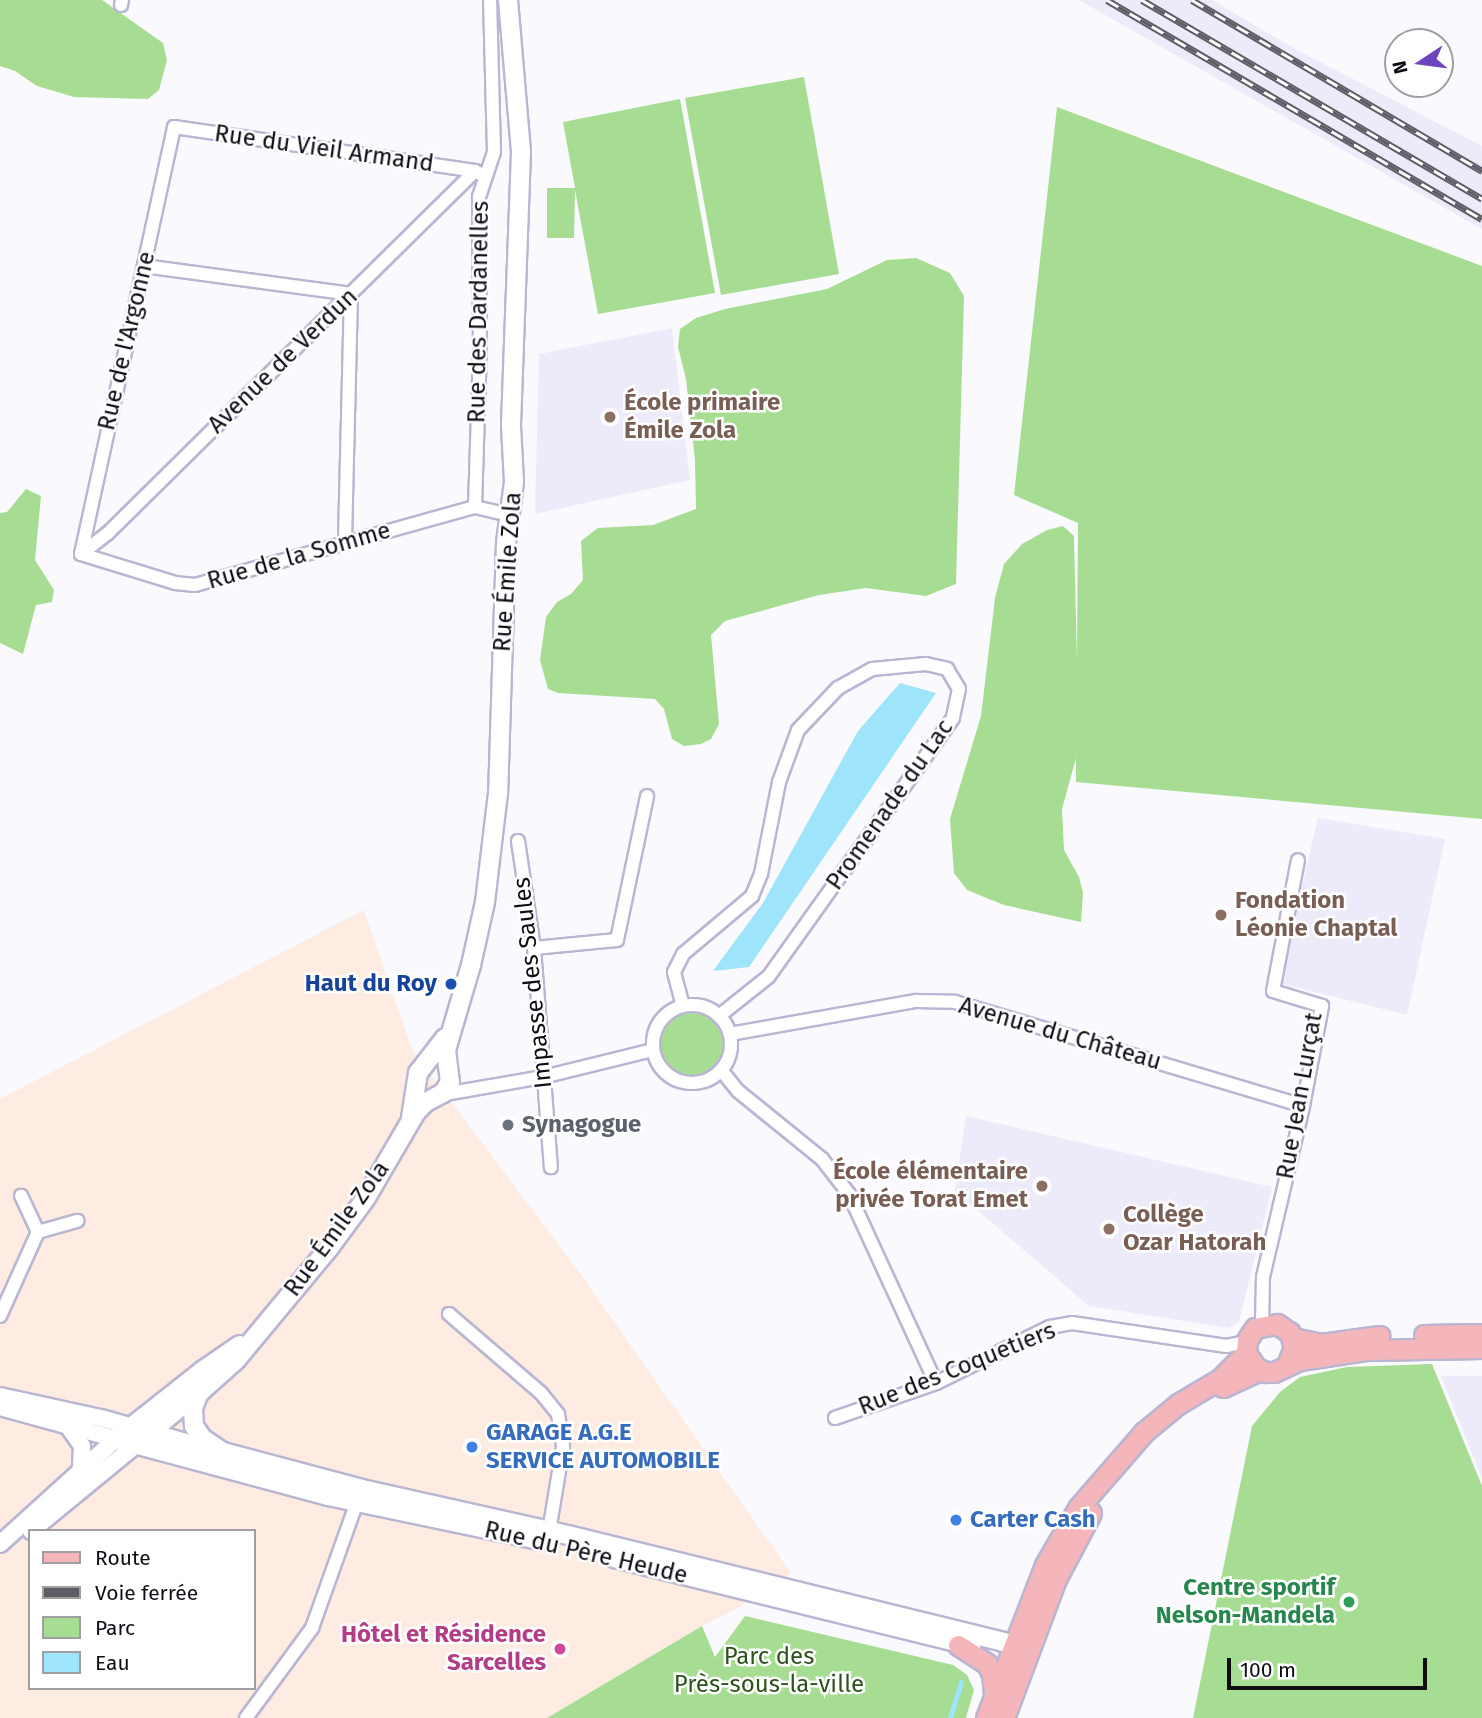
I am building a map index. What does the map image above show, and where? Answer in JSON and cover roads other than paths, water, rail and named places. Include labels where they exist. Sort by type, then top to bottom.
[{"type":"main road","name":"Rue Émile Zola","points":[[448,1073],[445,1055],[475,952],[493,855],[506,543],[515,468],[511,426],[521,152],[508,0]]},
{"type":"main road","name":"Rue Émile Zola","points":[[518,111],[520,0]]},
{"type":"main road","name":"Rue Émile Zola","points":[[427,1064],[451,1028]]},
{"type":"main road","points":[[435,1063],[448,1073],[448,1086],[437,1096],[423,1093],[417,1083],[418,1073],[427,1064],[435,1063]]},
{"type":"main road","name":"Rue Émile Zola","points":[[410,1121],[417,1083]]},
{"type":"main road","name":"Rue Émile Zola","points":[[199,1393],[227,1369],[346,1226],[410,1121],[421,1107],[437,1096]]},
{"type":"main road","points":[[986,1718],[1045,1565],[1059,1538],[1094,1488],[1144,1432],[1178,1404],[1220,1379],[1246,1348],[1250,1333],[1262,1324],[1278,1324],[1293,1338],[1321,1344],[1388,1336],[1482,1334]]},
{"type":"main road","name":"Rue Émile Zola","points":[[138,1433],[202,1371],[257,1333]]},
{"type":"main road","points":[[1287,1366],[1293,1355],[1293,1338]]},
{"type":"main road","points":[[1246,1348],[1252,1365],[1260,1370],[1275,1372],[1300,1360],[1367,1350],[1482,1348]]},
{"type":"main road","points":[[1004,1718],[1056,1580],[1082,1527],[1128,1464],[1186,1410],[1236,1379],[1260,1370]]},
{"type":"main road","points":[[199,1393],[193,1408],[194,1426],[202,1438],[223,1452]]},
{"type":"main road","name":"Rue du Père Heude","points":[[138,1433],[360,1495],[549,1536],[1013,1649]]},
{"type":"main road","name":"Rue du Père Heude","points":[[223,1452],[360,1495]]},
{"type":"main road","name":"Rue du Père Heude","points":[[549,1536],[958,1645],[1013,1649]]},
{"type":"main road","points":[[1013,1649],[1033,1640]]},
{"type":"main road","points":[[958,1645],[987,1664],[992,1674],[994,1697]]},
{"type":"main road","points":[[1013,1649],[1020,1675]]},
{"type":"street","name":"Rue des Dardanelles","points":[[475,507],[480,348],[479,174],[494,152],[490,0]]},
{"type":"street","name":"Rue du Vieil Armand","points":[[174,127],[479,174]]},
{"type":"street","name":"Rue de l'Argonne","points":[[81,554],[174,127]]},
{"type":"street","name":"Avenue de Verdun","points":[[81,554],[107,534],[479,174]]},
{"type":"street","points":[[144,266],[351,295],[345,544]]},
{"type":"street","points":[[475,507],[510,515]]},
{"type":"street","name":"Rue de la Somme","points":[[81,554],[175,583],[195,585],[475,507]]},
{"type":"street","name":"Promenade du Lac","points":[[683,1006],[674,972],[683,954],[752,896],[761,874],[779,782],[798,730],[838,688],[872,669],[926,664],[947,668],[959,689],[953,718],[768,977],[719,1016]]},
{"type":"street","points":[[534,948],[617,940],[647,796]]},
{"type":"street","name":"Impasse des Saules","points":[[518,841],[534,948],[551,1167]]},
{"type":"street","name":"Rue Jean Lurçat","points":[[1262,1324],[1262,1277],[1303,1106],[1322,1006],[1273,991],[1298,860]]},
{"type":"street","name":"Avenue du Château","points":[[730,1034],[916,1002],[955,1002],[1303,1106]]},
{"type":"street","points":[[683,1006],[702,1006],[719,1016],[730,1034],[731,1047],[721,1070],[699,1082],[675,1079],[657,1062],[653,1050],[657,1027],[672,1010],[683,1006]]},
{"type":"street","points":[[437,1096],[542,1077],[653,1050]]},
{"type":"street","points":[[721,1070],[738,1091],[822,1159],[849,1194],[936,1383]]},
{"type":"street","points":[[448,1073],[471,1090]]},
{"type":"street","points":[[20,1196],[38,1232]]},
{"type":"street","points":[[0,1316],[38,1232],[77,1221]]},
{"type":"street","points":[[449,1314],[541,1392],[558,1414],[563,1447],[549,1536]]},
{"type":"street","name":"Rue des Coquetiers","points":[[835,1418],[936,1383],[1049,1327],[1072,1323],[1246,1348]]},
{"type":"street","name":"Rue Émile Zola","points":[[138,1433],[199,1393]]},
{"type":"street","points":[[0,1396],[138,1433]]},
{"type":"street","points":[[0,1407],[68,1426],[85,1423],[138,1433]]},
{"type":"street","points":[[68,1426],[82,1446],[81,1468]]},
{"type":"street","points":[[0,1544],[81,1468],[138,1433]]},
{"type":"street","points":[[32,1529],[138,1433]]},
{"type":"street","name":"Rue du Père Heude","points":[[138,1433],[223,1452]]},
{"type":"street","points":[[246,1718],[312,1628],[360,1495]]},
{"type":"street","points":[[0,1551],[28,1532]]},
{"type":"water","points":[[900,683],[936,693],[749,967],[713,971],[763,903],[858,731]]},
{"type":"waterway","points":[[950,1718],[961,1683]]},
{"type":"railway","points":[[1107,0],[1482,219]]},
{"type":"railway","points":[[1142,0],[1482,199]]},
{"type":"railway","points":[[1192,0],[1482,171]]},
{"type":"place","name":"École primaire Émile Zola","points":[[610,417]]},
{"type":"place","name":"Fondation Léonie Chaptal","points":[[1221,915]]},
{"type":"place","name":"Haut du Roy","points":[[451,984]]},
{"type":"place","name":"Synagogue","points":[[508,1125]]},
{"type":"place","name":"École élémentaire privée Torat Emet","points":[[1042,1186]]},
{"type":"place","name":"Collège Ozar Hatorah","points":[[1109,1229]]},
{"type":"place","name":"GARAGE A.G.E SERVICE AUTOMOBILE","points":[[472,1447]]},
{"type":"place","name":"Carter Cash","points":[[956,1520]]},
{"type":"place","name":"Centre sportif Nelson-Mandela","points":[[1349,1602]]},
{"type":"place","name":"Hôtel et Résidence Sarcelles","points":[[560,1649]]},
{"type":"park label","name":"Parc des Près-sous-la-ville","points":[[769,1671]]}]
